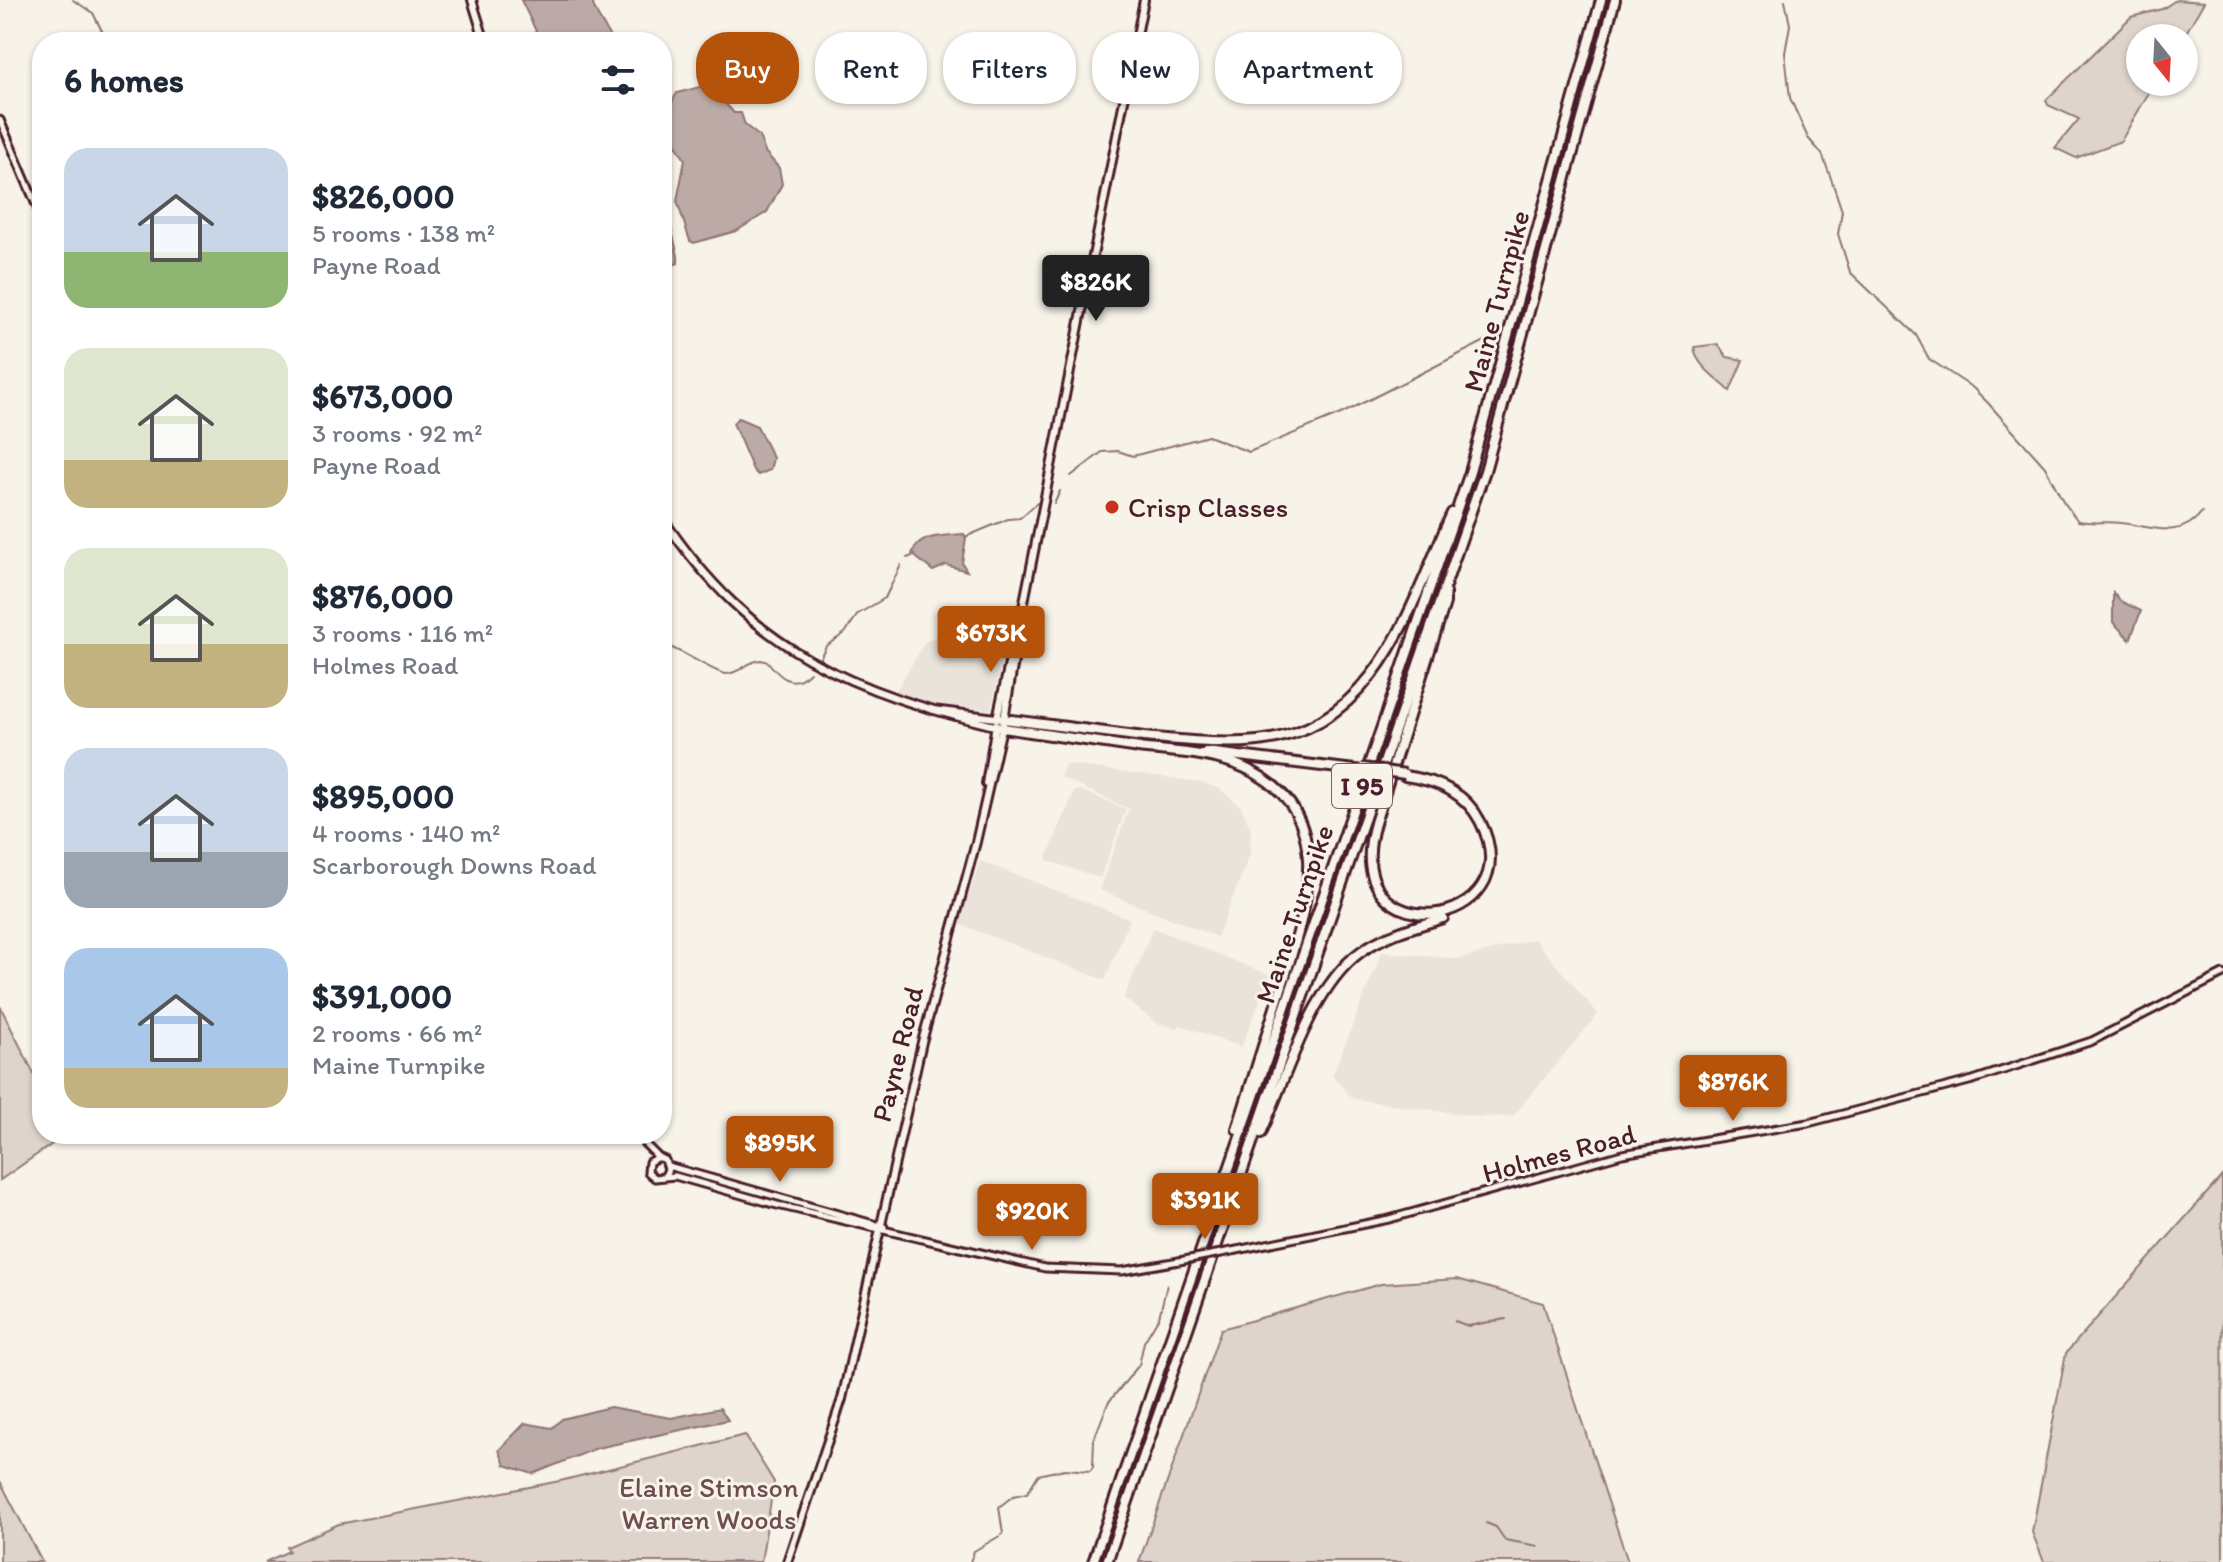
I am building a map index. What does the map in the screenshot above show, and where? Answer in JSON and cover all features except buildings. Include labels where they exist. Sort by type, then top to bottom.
[{"type":"highway","name":"Maine Turnpike","points":[[1093,1562],[1470,472],[1601,0]]},
{"type":"highway","name":"Maine Turnpike","points":[[1107,1562],[1492,445],[1615,0]]},
{"type":"highway","points":[[1143,737],[1266,740],[1307,728],[1350,701],[1376,673],[1391,649],[1470,472]]},
{"type":"highway","points":[[1138,748],[1226,754],[1363,770],[1405,775],[1439,783],[1458,795],[1477,815],[1488,841],[1490,863],[1482,885],[1468,902],[1448,913],[1415,914],[1394,905],[1374,879],[1369,857],[1375,823],[1445,603],[1444,588]]},
{"type":"highway","points":[[1000,723],[1143,737],[1363,770]]},
{"type":"highway","points":[[1000,723],[1214,758],[1256,774],[1289,804],[1307,845],[1309,878],[1303,917],[1219,1200]]},
{"type":"highway","points":[[1241,1177],[1317,1007],[1341,970],[1376,942],[1456,913],[1474,900],[1487,882],[1492,849],[1486,827],[1474,808],[1449,786],[1405,775]]},
{"type":"main road","points":[[472,0],[482,32]]},
{"type":"main road","name":"Payne Road","points":[[787,1562],[842,1399],[922,1042],[987,788],[1144,0]]},
{"type":"main road","points":[[672,530],[714,583],[782,642],[855,684],[933,710],[943,709],[1000,723]]},
{"type":"street","points":[[0,120],[32,195]]},
{"type":"street","name":"Holmes Road","points":[[880,1228],[1045,1268],[1122,1271],[1179,1261],[1389,1219],[1622,1154],[1770,1131],[1973,1080],[2092,1041],[2223,974]]},
{"type":"street","points":[[645,1144],[655,1159],[668,1166],[880,1228]]},
{"type":"street","points":[[655,1159],[647,1165],[650,1175],[659,1179],[665,1176],[880,1228]]},
{"type":"street","points":[[665,1176],[668,1166]]},
{"type":"shaded area","points":[[521,0],[592,0],[607,32],[537,32]]},
{"type":"shaded area","points":[[696,88],[696,104],[726,104],[734,113],[741,113],[745,125],[759,136],[765,152],[779,168],[782,184],[767,212],[736,231],[694,243],[690,241],[677,201],[685,160],[672,137],[672,103],[677,93]]},
{"type":"shaded area","points":[[672,231],[678,256],[678,263],[672,265]]},
{"type":"shaded area","points":[[738,418],[757,426],[773,458],[770,470],[758,475],[753,470],[733,423]]},
{"type":"shaded area","points":[[964,534],[962,563],[967,571],[946,565],[933,571],[912,554],[915,547],[926,539]]},
{"type":"shaded area","points":[[2113,593],[2120,601],[2141,611],[2130,640],[2113,622]]},
{"type":"shaded area","points":[[970,617],[987,617],[1010,627],[991,710],[920,702],[894,694],[925,642]]},
{"type":"shaded area","points":[[1065,764],[1201,782],[1220,789],[1241,807],[1251,829],[1250,854],[1217,937],[1099,890],[1129,809],[1060,777]]},
{"type":"shaded area","points":[[1080,790],[1126,809],[1100,878],[1046,860],[1074,792]]},
{"type":"shaded area","points":[[980,861],[1130,919],[1105,980],[959,924]]},
{"type":"shaded area","points":[[1153,928],[1270,975],[1241,1047],[1180,1025],[1178,1028],[1156,1023],[1124,998]]},
{"type":"shaded area","points":[[1534,939],[1598,1014],[1513,1116],[1481,1117],[1353,1099],[1332,1076],[1382,952],[1459,959]]},
{"type":"shaded area","points":[[610,1407],[671,1418],[720,1408],[728,1420],[597,1448],[533,1474],[505,1465],[499,1450],[525,1423],[552,1428],[562,1419]]},
{"type":"green space","points":[[2176,0],[2204,2],[2191,24],[2126,24],[2126,96],[2147,96],[2121,141],[2076,158],[2055,148],[2079,119],[2048,105],[2046,100],[2131,17],[2162,9]]},
{"type":"green space","points":[[1718,344],[1727,357],[1743,360],[1730,391],[1703,366],[1694,347]]},
{"type":"green space","points":[[0,1006],[32,1070],[32,1144],[52,1144],[0,1180]]},
{"type":"green space","points":[[2222,1176],[2223,1562],[2044,1562],[2032,1532],[2066,1353]]},
{"type":"green space","points":[[1457,1279],[1543,1303],[1628,1562],[1139,1562],[1221,1329],[1381,1284]]},
{"type":"green space","name":"Elaine Stimson Warren Woods","points":[[745,1435],[774,1482],[761,1562],[265,1562],[289,1551],[287,1547],[339,1524],[560,1481]]},
{"type":"green space","points":[[0,1481],[42,1562],[0,1562]]},
{"type":"waterway","points":[[73,0],[93,13],[102,32]]},
{"type":"waterway","points":[[1785,0],[1790,25],[1785,53],[1790,98],[1808,138],[1822,154],[1832,181],[1842,211],[1838,234],[1850,272],[1916,335],[1929,359],[1973,388],[1988,403],[2045,467],[2078,521],[2115,522],[2164,530],[2184,526],[2202,512]]},
{"type":"waterway","points":[[1071,476],[1102,452],[1118,451],[1133,456],[1208,436],[1249,452],[1343,413],[1489,339],[1496,328]]},
{"type":"waterway","points":[[1054,504],[1060,491]]},
{"type":"waterway","points":[[965,537],[1008,519],[1020,518],[1037,503]]},
{"type":"waterway","points":[[907,558],[915,555]]},
{"type":"waterway","points":[[820,658],[826,646],[845,633],[858,614],[885,598],[901,565]]},
{"type":"waterway","points":[[672,648],[726,674],[761,660],[792,681],[810,672]]},
{"type":"waterway","points":[[970,1562],[974,1551],[1003,1534],[999,1507],[1013,1496],[1027,1493],[1038,1475],[1065,1469],[1090,1471],[1093,1467],[1094,1439],[1108,1403],[1139,1365],[1144,1342],[1159,1317],[1167,1285]]},
{"type":"waterway","points":[[1455,1321],[1468,1326],[1506,1319]]},
{"type":"waterway","points":[[1486,1523],[1496,1527],[1505,1540],[1538,1546]]},
{"type":"place","name":"Crisp Classes","points":[[1112,507]]}]
